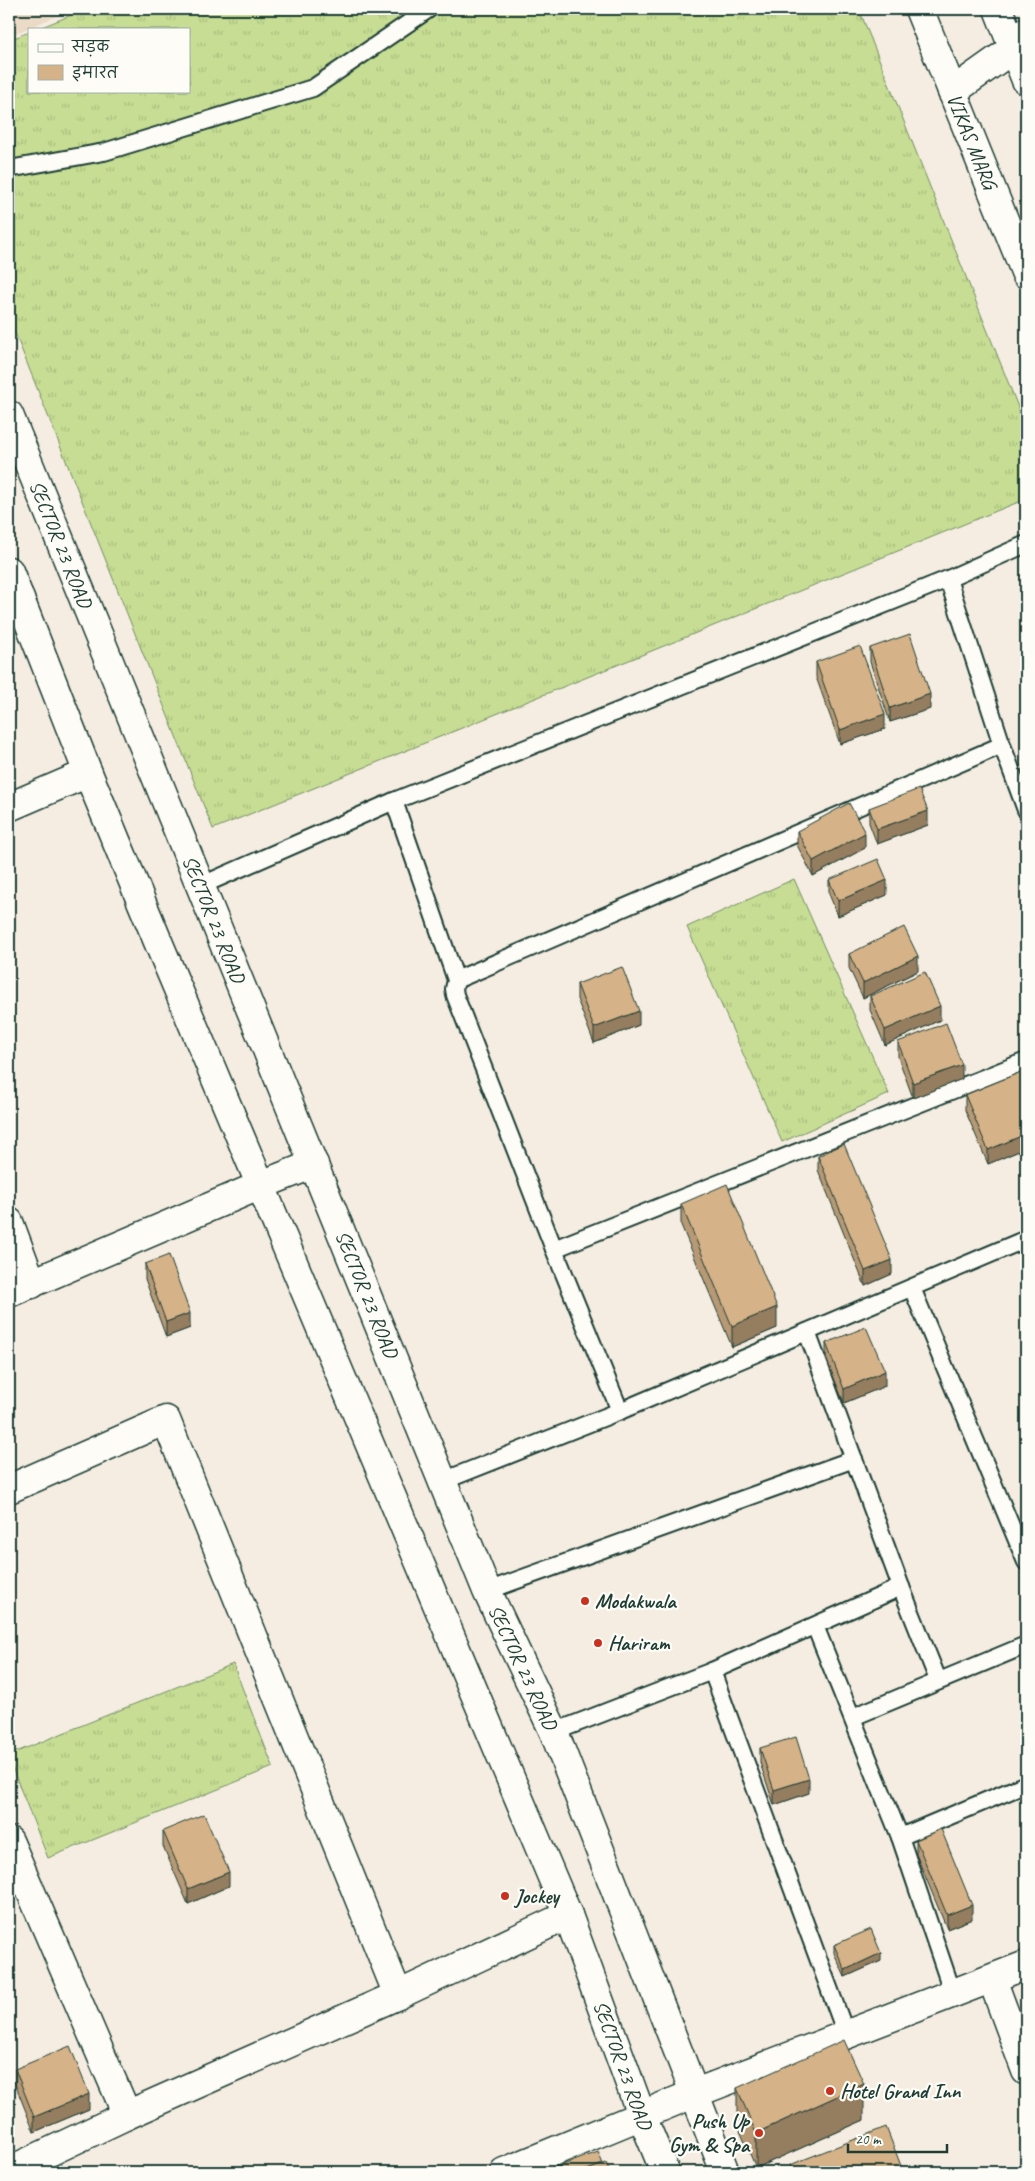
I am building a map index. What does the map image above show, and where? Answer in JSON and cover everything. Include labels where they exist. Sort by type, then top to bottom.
[{"type":"street","name":"VIKAS MARG","points":[[919,9],[1026,274]]},
{"type":"street","points":[[998,9],[1020,40],[1026,80]]},
{"type":"street","points":[[952,92],[1020,40]]},
{"type":"street","name":"SECTOR 23 ROAD","points":[[9,415],[487,1591],[554,1732],[693,2094],[725,2172]]},
{"type":"street","name":"SECTOR 23 ROAD","points":[[10,578],[88,773],[568,1915],[664,2172]]},
{"type":"street","points":[[9,807],[88,773]]},
{"type":"street","points":[[9,1222],[21,1289],[314,1164]]},
{"type":"street","points":[[9,1489],[166,1420],[398,1995]]},
{"type":"street","points":[[9,1840],[127,2115]]},
{"type":"street","points":[[9,2171],[127,2115],[398,1995],[568,1915]]},
{"type":"street","points":[[504,2172],[641,2114],[1026,1966]]},
{"type":"street","points":[[992,1980],[1026,2071]]},
{"type":"lane","points":[[9,169],[104,152],[313,88],[429,9]]},
{"type":"lane","points":[[200,886],[394,801],[948,579],[1026,544]]},
{"type":"lane","points":[[948,579],[1002,744],[1026,810]]},
{"type":"lane","points":[[456,980],[1002,744]]},
{"type":"lane","points":[[394,801],[456,980],[455,995],[554,1249],[620,1411]]},
{"type":"lane","points":[[554,1249],[1026,1061]]},
{"type":"lane","points":[[443,1481],[620,1411],[1026,1239]]},
{"type":"lane","points":[[912,1288],[1026,1562]]},
{"type":"lane","points":[[807,1332],[901,1587],[938,1680]]},
{"type":"lane","points":[[487,1591],[854,1459]]},
{"type":"lane","points":[[554,1732],[712,1671],[901,1587]]},
{"type":"lane","points":[[816,1626],[900,1837],[953,1994]]},
{"type":"lane","points":[[853,1717],[1026,1645]]},
{"type":"lane","points":[[712,1671],[846,2034]]},
{"type":"lane","points":[[900,1837],[1026,1784]]},
{"type":"shaded area","points":[[9,9],[74,9],[28,28],[9,36]]},
{"type":"green space","points":[[86,9],[859,9],[1026,427],[1026,499],[213,829],[9,318],[9,40],[28,32],[28,92],[190,92],[190,28],[39,28]]},
{"type":"green space","points":[[794,879],[889,1094],[782,1142],[687,927]]},
{"type":"green space","points":[[233,1664],[273,1767],[48,1858],[9,1760],[9,1755]]},
{"type":"building","points":[[910,634],[930,694],[890,708],[870,648]]},
{"type":"building","points":[[860,646],[885,714],[840,730],[816,662]]},
{"type":"building","points":[[919,789],[928,811],[877,829],[869,808]]},
{"type":"building","points":[[849,803],[865,833],[813,861],[797,831]]},
{"type":"building","points":[[878,859],[887,880],[838,901],[829,880]]},
{"type":"building","points":[[904,927],[918,956],[863,983],[849,954]]},
{"type":"building","points":[[622,967],[639,1011],[594,1028],[577,984]]},
{"type":"building","points":[[925,972],[940,1006],[885,1030],[870,996]]},
{"type":"building","points":[[946,1023],[962,1065],[913,1083],[898,1042]]},
{"type":"building","points":[[1026,1070],[1026,1134],[988,1150],[965,1095]]},
{"type":"building","points":[[844,1144],[892,1260],[865,1271],[818,1156]]},
{"type":"building","points":[[727,1184],[777,1307],[732,1326],[681,1204]]},
{"type":"building","points":[[169,1255],[190,1313],[166,1322],[145,1264]]},
{"type":"building","points":[[866,1327],[885,1371],[844,1389],[826,1343]]},
{"type":"building","points":[[1026,1512],[1026,1527],[1021,1514]]},
{"type":"building","points":[[796,1737],[809,1779],[774,1790],[760,1748]]},
{"type":"building","points":[[204,1814],[229,1872],[188,1889],[163,1831]]},
{"type":"building","points":[[941,1829],[972,1905],[947,1915],[916,1840]]},
{"type":"building","points":[[871,1929],[881,1953],[845,1970],[834,1945]]},
{"type":"building","points":[[844,2040],[864,2084],[756,2133],[737,2088]]},
{"type":"building","points":[[70,2046],[89,2094],[34,2117],[15,2069]]},
{"type":"building","points":[[886,2127],[903,2171],[793,2172],[790,2165]]},
{"type":"building","points":[[598,2152],[603,2164],[582,2172],[557,2172],[555,2168]]},
{"type":"building","points":[[606,2163],[610,2172],[582,2172]]},
{"type":"place","name":"Modakwala","points":[[585,1601]]},
{"type":"place","name":"Hariram","points":[[598,1643]]},
{"type":"place","name":"Jockey","points":[[505,1896]]},
{"type":"place","name":"Hotel Grand Inn","points":[[830,2091]]},
{"type":"place","name":"Push Up Gym & Spa","points":[[759,2133]]}]
